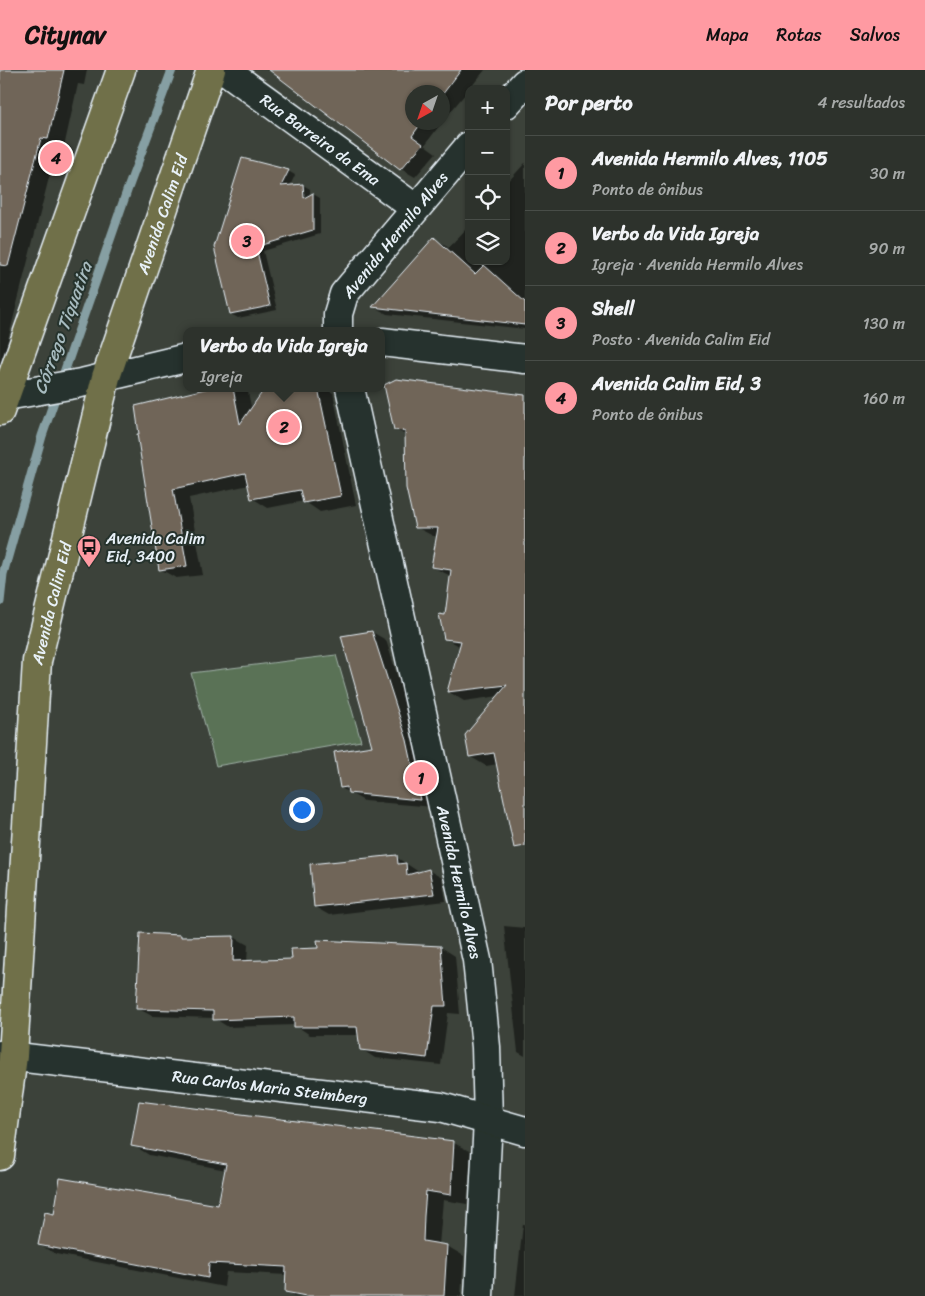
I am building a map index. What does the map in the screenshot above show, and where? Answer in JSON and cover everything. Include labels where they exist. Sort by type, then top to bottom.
[{"type":"main road","points":[[1,401],[121,70]]},
{"type":"main road","name":"Avenida Calim Eid","points":[[0,1156],[6,1055],[37,661],[93,380],[211,70]]},
{"type":"street","name":"Rua Barreiro da Ema","points":[[225,70],[415,208]]},
{"type":"street","points":[[510,100],[525,83]]},
{"type":"street","name":"Avenida Hermilo Alves","points":[[338,327],[338,314],[344,294],[465,151]]},
{"type":"street","points":[[385,342],[525,359]]},
{"type":"street","points":[[1,401],[183,359]]},
{"type":"street","name":"Avenida Hermilo Alves","points":[[351,392],[477,960],[486,1047],[488,1120],[479,1296]]},
{"type":"street","name":"Rua Carlos Maria Steimberg","points":[[6,1055],[441,1107],[525,1131]]},
{"type":"green space","points":[[336,655],[361,741],[216,766],[191,673]]},
{"type":"building","points":[[0,70],[64,70],[48,139],[41,138],[8,266],[0,265]]},
{"type":"building","points":[[269,70],[461,70],[450,85],[405,85],[405,130],[416,130],[412,136],[423,144],[400,170]]},
{"type":"building","points":[[242,158],[289,170],[281,186],[303,184],[304,198],[313,193],[313,230],[256,247],[270,306],[230,314],[214,247]]},
{"type":"building","points":[[434,237],[475,274],[484,265],[525,302],[525,325],[372,307]]},
{"type":"building","points":[[396,379],[525,395],[525,846],[514,848],[494,753],[469,757],[465,735],[507,685],[447,692],[461,641],[444,639],[439,614],[445,615],[451,570],[431,567],[438,528],[415,528],[406,488],[405,431],[394,430],[385,384]]},
{"type":"building","points":[[193,392],[234,392],[240,424],[262,392],[319,392],[341,496],[303,503],[300,490],[251,499],[245,473],[173,489],[187,566],[159,570],[137,434],[139,434],[135,406]]},
{"type":"building","points":[[372,631],[407,740],[420,800],[348,793],[347,787],[340,788],[334,752],[372,746],[341,636]]},
{"type":"building","points":[[397,855],[398,864],[406,863],[407,875],[429,869],[434,894],[314,907],[310,864]]},
{"type":"building","points":[[140,933],[181,935],[181,937],[234,936],[233,961],[292,959],[291,949],[318,948],[317,940],[441,946],[446,1006],[434,1006],[427,1058],[360,1050],[357,1027],[294,1027],[294,1017],[213,1020],[213,1011],[136,1009]]},
{"type":"building","points":[[139,1101],[454,1141],[451,1195],[426,1191],[424,1216],[423,1241],[447,1245],[444,1296],[306,1296],[285,1292],[286,1267],[209,1263],[208,1278],[38,1245],[45,1212],[54,1214],[60,1178],[218,1205],[226,1164],[131,1146]]},
{"type":"waterway","name":"Córrego Tiquatira","points":[[0,602],[3,574],[42,436],[127,191],[172,70]]},
{"type":"place","name":"Avenida Calim Eid, 3","points":[[56,158]]},
{"type":"place","name":"Shell","points":[[247,241]]},
{"type":"place","name":"Verbo da Vida Igreja","points":[[284,427]]},
{"type":"place","name":"Avenida Calim Eid, 3400","points":[[89,568]]},
{"type":"place","name":"Avenida Hermilo Alves, 1105","points":[[421,778]]}]
